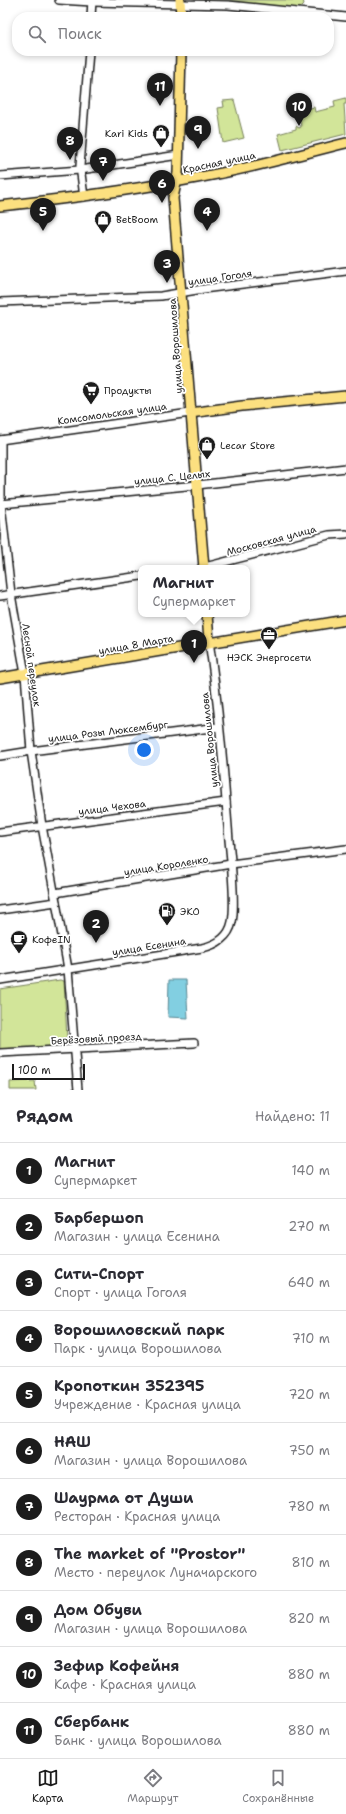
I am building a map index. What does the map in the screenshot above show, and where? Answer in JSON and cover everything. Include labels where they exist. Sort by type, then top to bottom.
[{"type":"main road","points":[[180,2],[181,12]]},
{"type":"main road","name":"улица Ворошилова","points":[[182,56],[179,155],[177,182],[173,198],[204,565]]},
{"type":"main road","name":"Красная улица","points":[[0,206],[84,197],[177,182],[224,173],[346,143]]},
{"type":"main road","name":"Комсомольская улица","points":[[190,413],[242,406],[346,396]]},
{"type":"main road","name":"улица Ворошилова","points":[[207,617],[209,641]]},
{"type":"main road","name":"улица 8 Марта","points":[[0,678],[209,641],[346,620]]},
{"type":"street","points":[[59,0],[180,2],[297,12]]},
{"type":"street","points":[[91,12],[92,1]]},
{"type":"street","points":[[334,16],[346,17]]},
{"type":"street","points":[[84,197],[80,170],[89,56]]},
{"type":"street","name":"Красная улица","points":[[0,176],[80,170],[179,155]]},
{"type":"street","name":"улица Гоголя","points":[[0,302],[161,296],[346,271]]},
{"type":"street","name":"Комсомольская улица","points":[[0,440],[190,413]]},
{"type":"street","name":"Лесной переулок","points":[[0,440],[1,515],[11,594],[25,674],[31,751],[42,826],[55,893]]},
{"type":"street","name":"улица С. Целых","points":[[0,504],[197,485],[346,468]]},
{"type":"street","name":"Московская улица","points":[[215,565],[329,535],[346,534]]},
{"type":"street","points":[[0,596],[138,576]]},
{"type":"street","name":"улица Ворошилова","points":[[209,641],[219,727],[231,864]]},
{"type":"street","name":"улица Розы Люксембург","points":[[0,756],[219,727]]},
{"type":"street","name":"улица Чехова","points":[[0,832],[226,802]]},
{"type":"street","name":"улица Короленко","points":[[55,893],[231,864],[346,849]]},
{"type":"street","name":"улица Есенина","points":[[0,980],[211,946],[220,941],[227,933],[232,923],[231,864]]},
{"type":"street","points":[[55,893],[68,969],[78,1090]]},
{"type":"street","points":[[0,910],[56,902]]},
{"type":"street","name":"Берёзовый проезд","points":[[0,1053],[194,1043]]},
{"type":"green space","points":[[192,0],[303,0],[304,4],[299,9]]},
{"type":"green space","points":[[346,98],[346,104],[344,104],[346,134],[282,150],[278,134],[296,129],[296,126],[299,128],[301,127],[299,111],[314,107],[315,112],[335,107],[334,101]]},
{"type":"green space","points":[[234,100],[244,138],[223,143],[218,108],[224,107],[223,101]]},
{"type":"green space","points":[[60,980],[64,981],[67,1040],[64,1046],[0,1050],[0,989]]},
{"type":"green space","points":[[35,1081],[36,1090],[10,1090],[10,1082]]},
{"type":"water","points":[[169,980],[186,980],[188,1018],[168,1017]]},
{"type":"place","name":"Сбербанк","points":[[160,106]]},
{"type":"place","name":"Зефир Кофейня","points":[[299,126]]},
{"type":"place","name":"Kari Kids","points":[[161,148]]},
{"type":"place","name":"Дом Обуви","points":[[198,149]]},
{"type":"place","name":"The market of \"Prostor\"","points":[[70,160]]},
{"type":"place","name":"Шаурма от Души","points":[[103,181]]},
{"type":"place","name":"НАШ","points":[[162,203]]},
{"type":"place","name":"Кропоткин 352395","points":[[43,231]]},
{"type":"place","name":"Ворошиловский парк","points":[[207,231]]},
{"type":"place","name":"BetBoom","points":[[103,234]]},
{"type":"place","name":"Сити-Спорт","points":[[167,283]]},
{"type":"place","name":"Продукты","points":[[91,405]]},
{"type":"place","name":"Lecar Store","points":[[207,460]]},
{"type":"place","name":"НЭСК Энергосети","points":[[269,650]]},
{"type":"place","name":"Магнит","points":[[194,663]]},
{"type":"place","name":"ЭКО","points":[[167,926]]},
{"type":"place","name":"Барбершоп","points":[[96,943]]},
{"type":"place","name":"КофеIN","points":[[19,954]]}]
